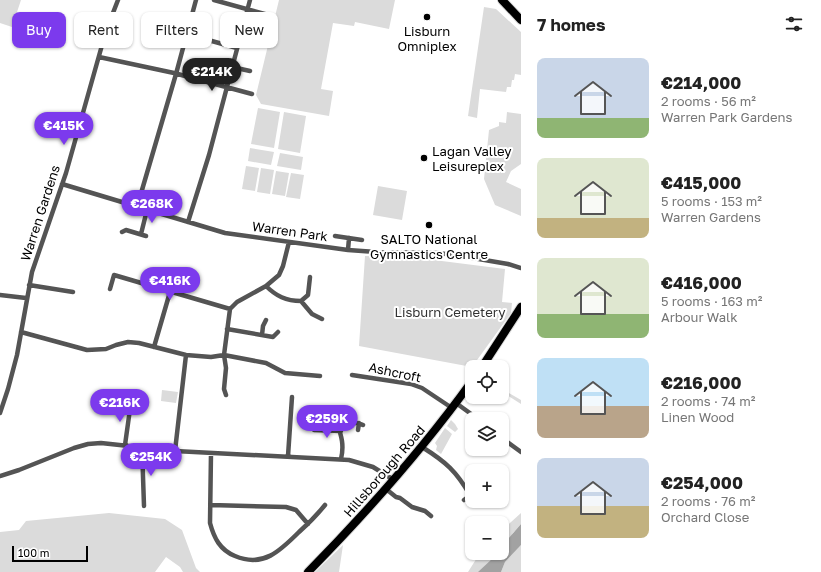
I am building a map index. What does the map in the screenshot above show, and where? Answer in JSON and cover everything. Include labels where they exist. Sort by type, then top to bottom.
[{"type":"highway","points":[[502,0],[521,20]]},
{"type":"highway","points":[[487,360],[521,307]]},
{"type":"highway","name":"Hillsborough Road","points":[[308,572],[345,535],[394,480],[422,447],[465,391]]},
{"type":"street","name":"Warren Gardens","points":[[0,413],[12,376],[26,298],[36,260],[62,184],[110,19],[118,0]]},
{"type":"street","points":[[193,12],[196,0]]},
{"type":"street","points":[[214,0],[258,12]]},
{"type":"street","points":[[246,12],[250,0]]},
{"type":"street","points":[[137,207],[183,48]]},
{"type":"street","points":[[188,222],[209,155],[237,48]]},
{"type":"street","points":[[99,57],[176,74],[252,94]]},
{"type":"street","points":[[232,67],[250,71]]},
{"type":"street","name":"Warren Park","points":[[62,184],[225,233],[348,250],[446,254],[492,261],[521,268]]},
{"type":"street","points":[[141,234],[148,210]]},
{"type":"street","points":[[122,232],[126,230],[146,236]]},
{"type":"street","points":[[335,236],[362,240]]},
{"type":"street","points":[[348,250],[349,238]]},
{"type":"street","points":[[226,394],[224,388],[226,368],[224,355],[230,309],[237,302],[266,286],[279,275],[289,242]]},
{"type":"street","points":[[110,289],[114,275],[230,309]]},
{"type":"street","points":[[266,286],[274,294],[286,300],[301,301],[308,295],[310,276]]},
{"type":"street","points":[[29,285],[73,292]]},
{"type":"street","points":[[154,347],[170,292]]},
{"type":"street","points":[[0,295],[26,298]]},
{"type":"street","points":[[301,301],[312,314],[322,319]]},
{"type":"street","points":[[262,335],[263,326],[266,320]]},
{"type":"street","points":[[227,329],[273,337],[278,332]]},
{"type":"street","points":[[21,332],[88,350],[106,349],[116,344],[128,342],[139,343],[186,355],[212,357],[224,355],[266,363],[285,373],[320,376]]},
{"type":"street","points":[[175,451],[186,355]]},
{"type":"street","name":"Ashcroft","points":[[352,375],[411,384],[422,388],[465,412]]},
{"type":"street","points":[[288,456],[292,397]]},
{"type":"street","points":[[125,445],[131,402]]},
{"type":"street","points":[[335,417],[341,431],[343,441],[341,459]]},
{"type":"street","points":[[338,426],[345,423],[361,424],[358,430]]},
{"type":"street","points":[[314,430],[341,431]]},
{"type":"street","points":[[0,476],[19,470],[56,454],[81,446],[101,443],[175,451],[341,459],[364,464],[384,472],[394,480]]},
{"type":"street","points":[[509,443],[521,452]]},
{"type":"street","points":[[422,447],[450,466],[465,484]]},
{"type":"street","points":[[142,448],[144,506]]},
{"type":"street","points":[[211,453],[210,523],[216,541],[227,553],[252,560],[272,555],[280,550],[318,515],[324,505]]},
{"type":"street","points":[[386,489],[412,507],[424,511],[431,516]]},
{"type":"street","points":[[211,505],[286,507],[296,510],[308,524]]},
{"type":"green space","points":[[0,0],[21,0],[17,12],[12,12],[12,27],[0,23]]},
{"type":"green space","points":[[279,0],[395,0],[389,29],[355,22],[354,26],[333,23],[321,89],[333,91],[329,116],[261,104],[256,95],[267,48],[278,48],[278,12],[276,12]]},
{"type":"green space","points":[[484,7],[496,9],[521,32],[521,75],[515,74],[511,87],[507,87],[506,92],[480,89],[477,118],[468,116]]},
{"type":"green space","points":[[258,108],[280,112],[274,148],[251,144]]},
{"type":"green space","points":[[284,112],[306,116],[300,153],[278,149]]},
{"type":"green space","points":[[507,112],[521,114],[521,164],[511,171],[506,182],[521,189],[521,216],[495,205],[484,179],[489,130],[499,126],[499,122],[506,123]]},
{"type":"green space","points":[[250,148],[274,152],[271,165],[248,161]]},
{"type":"green space","points":[[280,153],[303,157],[301,170],[277,166]]},
{"type":"green space","points":[[246,166],[259,168],[255,191],[242,189]]},
{"type":"green space","points":[[261,168],[274,170],[270,194],[257,192]]},
{"type":"green space","points":[[276,171],[289,173],[285,196],[272,194]]},
{"type":"green space","points":[[291,173],[304,175],[300,199],[286,197]]},
{"type":"green space","points":[[378,186],[407,191],[402,220],[373,215]]},
{"type":"green space","name":"Lisburn Cemetery","points":[[365,256],[418,258],[505,269],[502,302],[512,303],[511,313],[477,360],[465,360],[465,366],[359,346]]},
{"type":"green space","points":[[162,390],[178,392],[176,403],[161,401]]},
{"type":"green space","points":[[509,393],[521,400],[521,404],[509,396]]},
{"type":"green space","points":[[451,420],[458,429],[455,432],[447,426]]},
{"type":"green space","points":[[445,428],[452,434],[441,454],[436,450],[437,446],[435,443]]},
{"type":"green space","points":[[109,513],[165,519],[182,530],[196,568],[200,572],[183,572],[180,567],[166,557],[155,572],[0,572],[0,532],[19,530],[26,521]]},
{"type":"green space","points":[[521,513],[521,524],[509,539],[509,524]]},
{"type":"green space","points":[[343,545],[339,572],[315,572]]},
{"type":"green space","points":[[521,545],[521,572],[501,572],[505,562],[509,560],[509,558]]},
{"type":"green space","points":[[476,560],[492,560],[480,572],[468,572]]},
{"type":"shaded area","points":[[521,524],[521,545],[509,558],[509,538]]},
{"type":"shaded area","points":[[491,560],[507,560],[501,572],[478,572]]},
{"type":"place","name":"Lisburn Omniplex","points":[[427,17]]},
{"type":"place","name":"Lagan Valley Leisureplex","points":[[424,158]]},
{"type":"place","name":"SALTO National Gymnastics Centre","points":[[429,225]]}]
